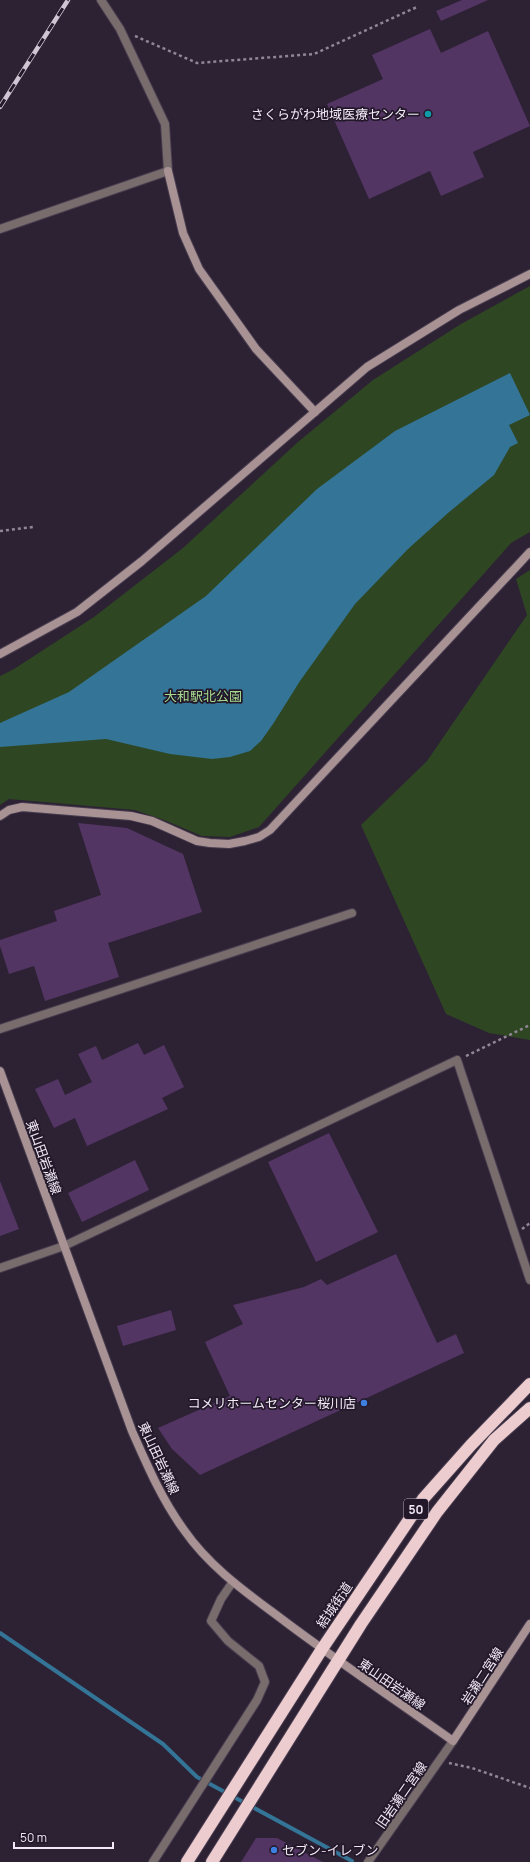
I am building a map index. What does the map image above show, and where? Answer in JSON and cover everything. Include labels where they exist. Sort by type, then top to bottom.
[{"type":"highway","name":"結城街道","points":[[187,1862],[322,1649],[423,1500],[471,1445],[530,1384]]},
{"type":"highway","name":"50","points":[[212,1862],[361,1624],[437,1512],[494,1440],[530,1408]]},
{"type":"street","points":[[101,0],[120,29],[165,124],[168,171],[183,233],[199,269],[256,349],[315,412]]},
{"type":"street","points":[[0,230],[168,171]]},
{"type":"street","points":[[0,654],[77,612],[142,561],[367,367],[458,310],[530,274]]},
{"type":"street","points":[[0,816],[9,810],[22,807],[115,814],[152,821],[197,841],[229,844],[259,837],[270,830],[530,552]]},
{"type":"street","points":[[0,1029],[352,914]]},
{"type":"street","points":[[0,1268],[64,1246],[457,1060],[530,1280]]},
{"type":"street","name":"東山田岩瀬線","points":[[0,1071],[132,1431],[167,1505],[184,1531],[232,1582],[338,1661],[453,1741]]},
{"type":"street","points":[[153,1862],[257,1700],[266,1682],[259,1666],[228,1641],[211,1620],[221,1599],[232,1582]]},
{"type":"street","name":"岩瀬二宮線","points":[[453,1741],[530,1624]]},
{"type":"street","name":"旧岩瀬二宮線","points":[[368,1862],[453,1741]]},
{"type":"path","points":[[120,29],[197,63],[314,54],[417,7]]},
{"type":"path","points":[[0,531],[33,527]]},
{"type":"path","points":[[457,1060],[530,1025]]},
{"type":"path","points":[[439,1761],[472,1768],[530,1788]]},
{"type":"green space","name":"大和駅北公園","points":[[530,286],[530,532],[511,543],[259,827],[230,837],[202,836],[135,810],[9,799],[0,805],[0,676],[14,669],[94,617],[183,548],[298,442],[373,380],[461,324]]},
{"type":"green space","points":[[530,570],[530,1040],[489,1033],[446,1014],[361,825],[427,761],[527,615],[516,579]]},
{"type":"water","points":[[510,373],[530,415],[509,425],[518,443],[510,447],[494,475],[408,549],[355,604],[300,681],[261,741],[250,751],[230,757],[212,759],[170,754],[106,739],[0,747],[0,723],[69,692],[206,596],[317,489],[395,431]]},
{"type":"building","points":[[462,0],[488,0],[441,21],[436,11]]},
{"type":"building","name":"さくらがわ地域医療センター","points":[[430,29],[441,53],[488,31],[530,126],[473,152],[484,177],[441,196],[430,171],[369,199],[327,104],[383,79],[372,55]]},
{"type":"building","points":[[78,823],[127,828],[183,854],[202,912],[108,943],[119,977],[45,1001],[34,966],[9,974],[0,946],[0,940],[57,921],[54,911],[101,895]]},
{"type":"building","points":[[138,1043],[144,1055],[164,1045],[184,1087],[162,1098],[168,1109],[87,1146],[75,1118],[54,1128],[35,1089],[58,1079],[65,1095],[92,1082],[78,1054],[96,1046],[102,1060]]},
{"type":"building","points":[[329,1133],[378,1232],[316,1262],[268,1162]]},
{"type":"building","points":[[135,1160],[149,1190],[82,1222],[68,1193]]},
{"type":"building","points":[[0,1181],[19,1229],[0,1236]]},
{"type":"building","points":[[396,1254],[437,1343],[456,1334],[464,1353],[200,1475],[172,1449],[158,1428],[230,1396],[205,1342],[243,1324],[233,1305],[304,1287],[321,1279],[327,1285]]},
{"type":"building","points":[[171,1310],[176,1330],[123,1346],[117,1326]]},
{"type":"building","name":"セブン-イレブン","points":[[256,1838],[277,1838],[323,1862],[241,1862]]},
{"type":"waterway","points":[[0,1633],[163,1744],[197,1777],[352,1861]]},
{"type":"railway","points":[[0,107],[68,0]]},
{"type":"place","name":"さくらがわ地域医療センター","points":[[428,114]]},
{"type":"place","name":"コメリホームセンター桜川店","points":[[364,1403]]},
{"type":"place","name":"セブン-イレブン","points":[[274,1850]]}]
